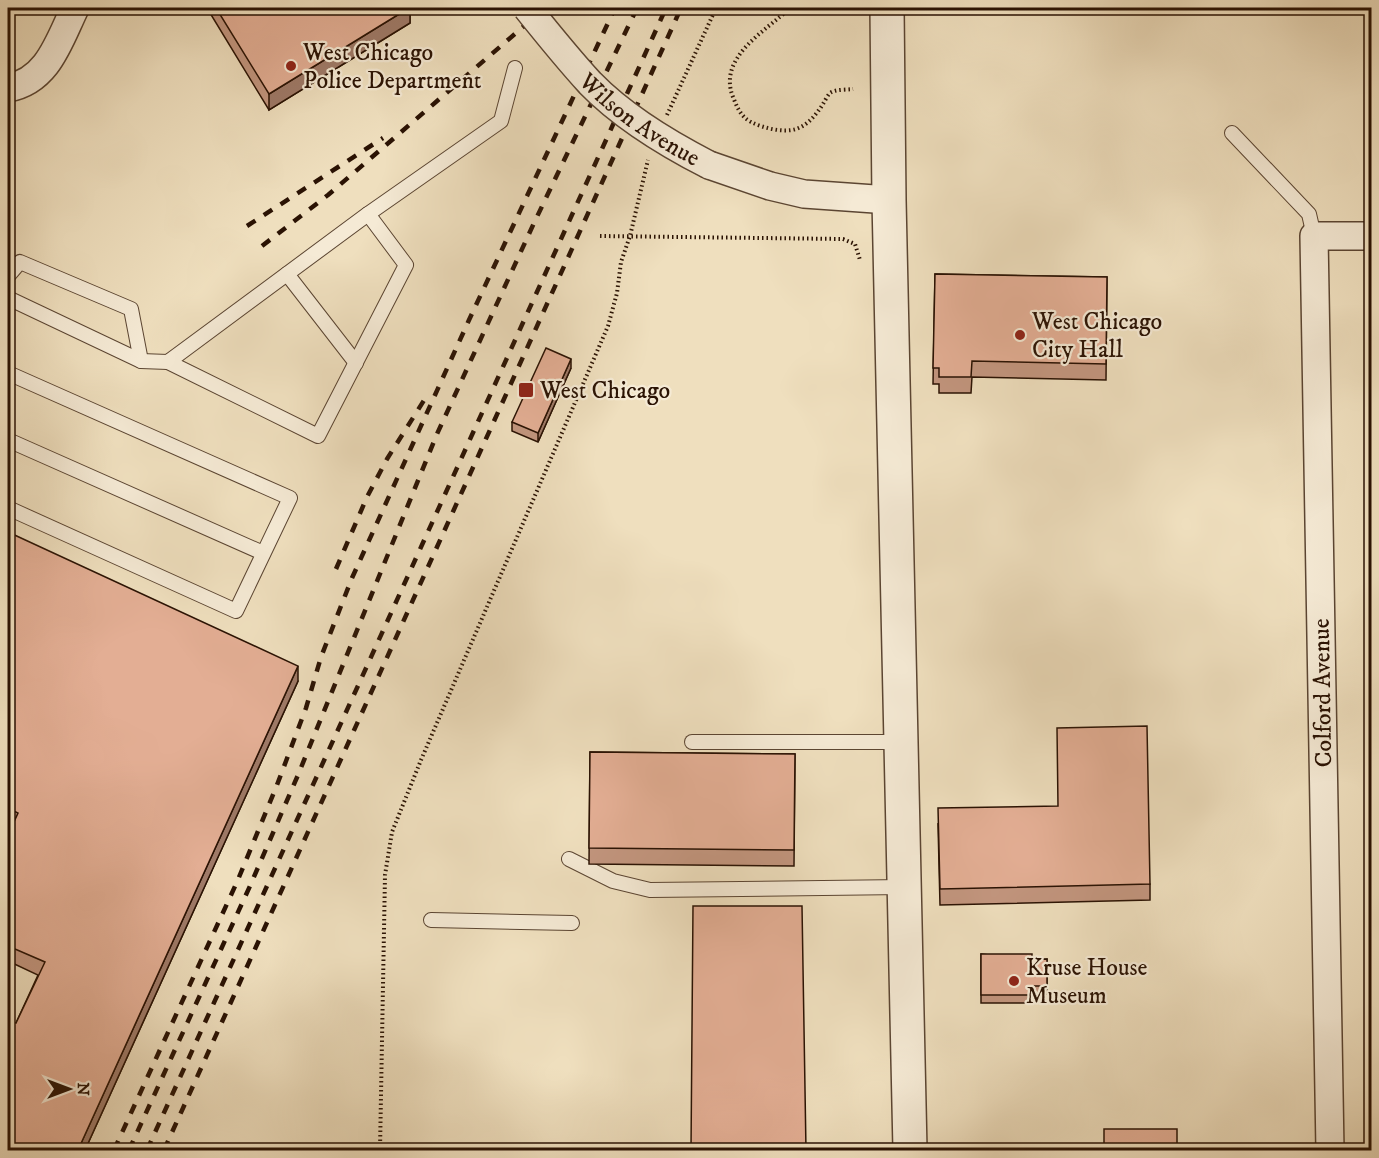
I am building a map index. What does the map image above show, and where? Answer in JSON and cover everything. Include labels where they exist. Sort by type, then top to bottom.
[{"type":"street","points":[[8,88],[26,83],[48,64],[75,8]]},
{"type":"street","name":"Wilson Avenue","points":[[528,8],[573,64],[611,102],[654,134],[709,165],[770,186],[804,194],[889,200]]},
{"type":"street","points":[[887,8],[889,200],[910,1150]]},
{"type":"street","points":[[1314,236],[1371,236]]},
{"type":"street","name":"Colford Avenue","points":[[1314,236],[1330,1150]]},
{"type":"lane","points":[[168,362],[368,214],[501,120],[515,68]]},
{"type":"lane","points":[[1232,133],[1309,214],[1314,236]]},
{"type":"lane","points":[[8,298],[141,361],[168,362],[318,436],[406,264],[368,214]]},
{"type":"lane","points":[[8,276],[20,262],[131,309],[141,361]]},
{"type":"lane","points":[[287,274],[356,363]]},
{"type":"lane","points":[[8,373],[290,498],[236,611],[8,508]]},
{"type":"lane","points":[[8,440],[263,553]]},
{"type":"lane","points":[[692,742],[901,742]]},
{"type":"lane","points":[[569,859],[613,881],[650,890],[904,887]]},
{"type":"lane","points":[[431,920],[572,923]]},
{"type":"path","points":[[790,8],[776,22],[751,40],[729,73],[730,91],[745,118],[759,126],[794,130],[806,124],[820,109],[829,94],[853,89]]},
{"type":"path","points":[[600,236],[843,238],[855,244],[863,265]]},
{"type":"path","points":[[380,1150],[385,875],[392,832],[608,326],[621,262],[630,236]]},
{"type":"building","name":"West Chicago Police Department","points":[[216,8],[409,8],[269,94]]},
{"type":"building","name":"West Chicago City Hall","points":[[935,274],[1107,277],[1106,364],[972,361],[971,377],[939,377],[939,368],[933,368]]},
{"type":"building","points":[[546,348],[571,359],[538,433],[512,422]]},
{"type":"building","points":[[8,532],[298,666],[78,1150],[8,1150],[8,1020],[16,1023],[45,962],[8,946],[8,835],[18,813],[8,808]]},
{"type":"building","points":[[1147,726],[1150,884],[940,889],[938,808],[1058,806],[1057,728]]},
{"type":"building","points":[[590,752],[795,754],[794,850],[589,848]]},
{"type":"building","points":[[693,906],[802,906],[806,1150],[691,1150]]},
{"type":"building","name":"Kruse House Museum","points":[[981,954],[1032,954],[1032,960],[1047,959],[1047,986],[1034,986],[1034,995],[981,995]]},
{"type":"building","points":[[1104,1129],[1177,1129],[1177,1150],[1104,1150]]},
{"type":"railway","points":[[262,246],[328,195],[545,8]]},
{"type":"railway","points":[[114,1150],[237,882],[277,785],[306,708],[321,657],[352,578],[469,320],[615,8]]},
{"type":"railway","points":[[129,1150],[250,886],[298,775],[437,434],[534,223],[637,8]]},
{"type":"railway","points":[[147,1150],[666,8]]},
{"type":"railway","points":[[164,1150],[681,8]]},
{"type":"railway","points":[[247,226],[383,138]]},
{"type":"railway","points":[[336,569],[367,497],[387,459],[428,394]]},
{"type":"place","name":"West Chicago Police Department","points":[[291,66]]},
{"type":"place","name":"West Chicago City Hall","points":[[1020,335]]},
{"type":"place","name":"West Chicago","points":[[526,390]]},
{"type":"place","name":"Kruse House Museum","points":[[1014,981]]}]
